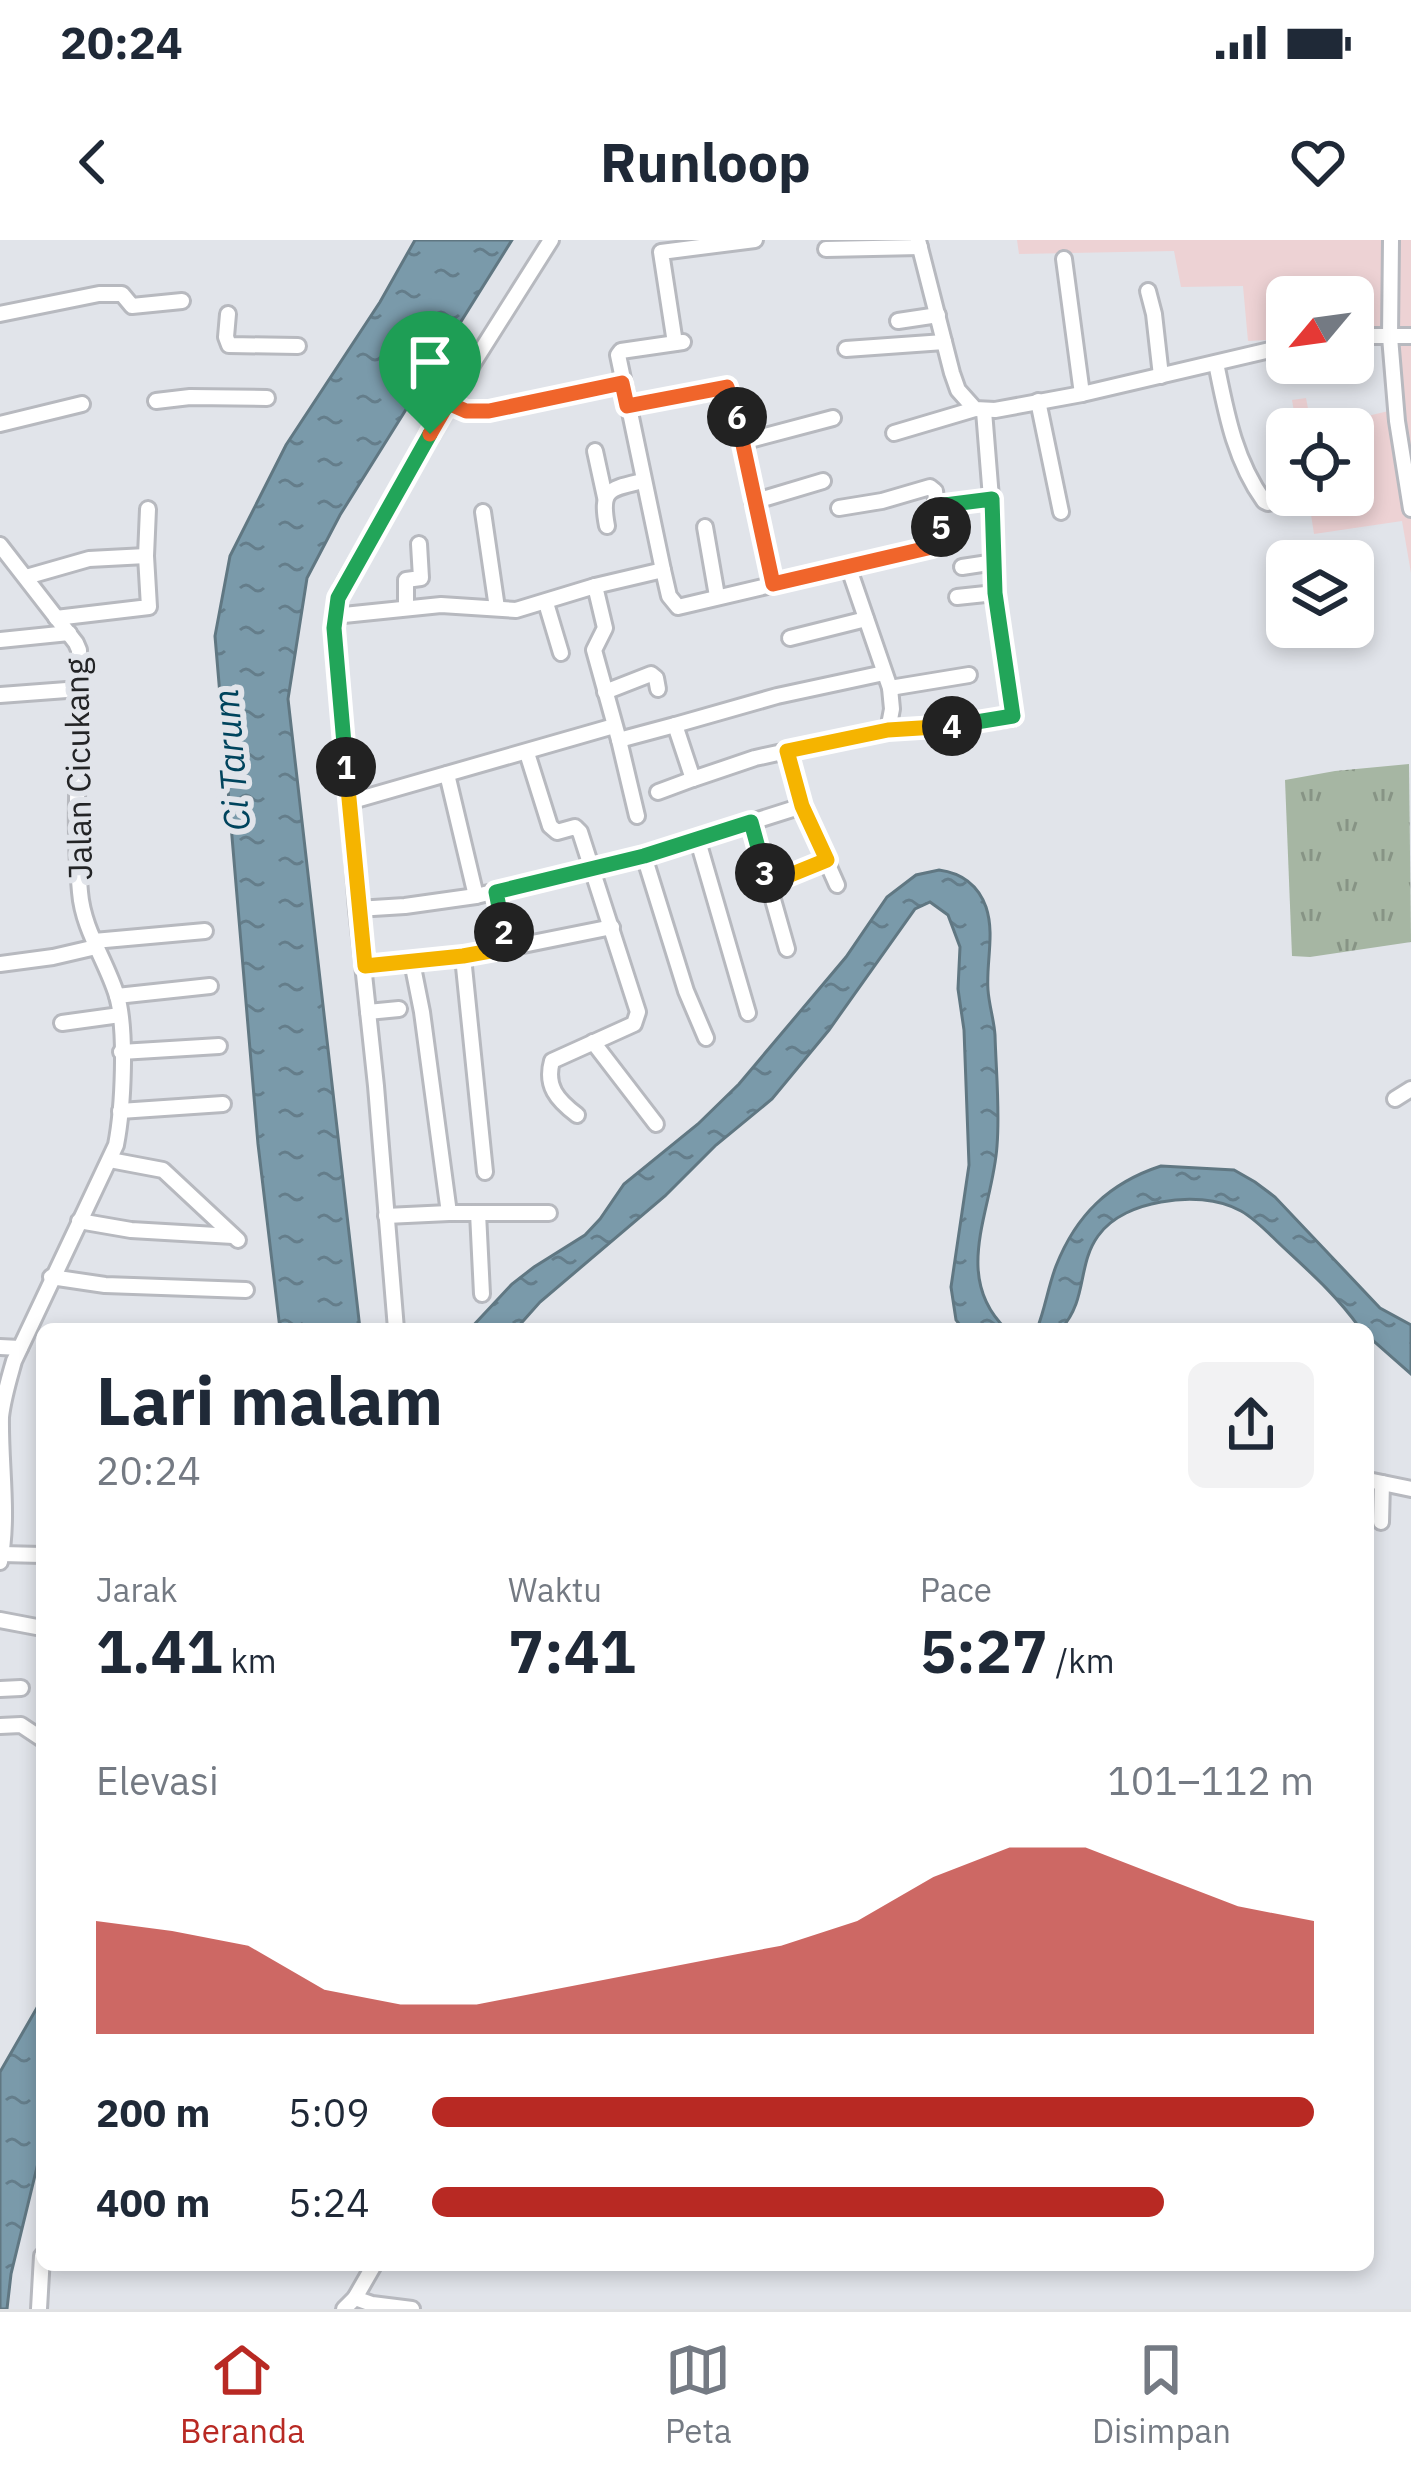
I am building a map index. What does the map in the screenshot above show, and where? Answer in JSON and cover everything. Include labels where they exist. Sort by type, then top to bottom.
[{"type":"street","points":[[395,1323],[334,616],[342,587],[448,403],[551,240]]},
{"type":"street","points":[[755,240],[656,246],[679,343],[619,353],[672,603],[678,607],[932,547],[941,541],[935,491],[930,488],[839,508]]},
{"type":"street","points":[[1391,240],[1390,337],[1411,509]]},
{"type":"street","points":[[658,792],[787,751],[888,730],[1012,718],[979,410],[958,390],[919,243],[826,250]]},
{"type":"street","points":[[1064,259],[1082,394]]},
{"type":"street","points":[[1148,292],[1161,376]]},
{"type":"street","points":[[0,314],[99,294],[122,294],[131,306],[182,301]]},
{"type":"street","points":[[228,314],[229,345],[298,346]]},
{"type":"street","points":[[898,321],[938,315]]},
{"type":"street","points":[[1374,337],[1411,336]]},
{"type":"street","points":[[846,349],[944,342]]},
{"type":"street","points":[[894,433],[979,410],[1082,394],[1266,351]]},
{"type":"street","points":[[1216,363],[1230,432],[1266,501]]},
{"type":"street","points":[[448,403],[466,411],[489,411],[624,393],[727,387],[773,584]]},
{"type":"street","points":[[564,404],[624,393]]},
{"type":"street","points":[[156,400],[267,398]]},
{"type":"street","points":[[1038,401],[1061,512]]},
{"type":"street","points":[[0,424],[82,404]]},
{"type":"street","points":[[742,442],[833,418]]},
{"type":"street","points":[[595,451],[605,497]]},
{"type":"street","points":[[607,526],[605,497],[616,487],[643,481]]},
{"type":"street","points":[[753,502],[823,481]]},
{"type":"street","points":[[937,506],[992,499]]},
{"type":"street","points":[[56,618],[151,604],[148,509]]},
{"type":"street","points":[[483,512],[497,608]]},
{"type":"street","points":[[705,527],[718,596]]},
{"type":"street","points":[[406,608],[406,580],[421,578],[419,544]]},
{"type":"street","name":"Jalan Cicukang","points":[[1,548],[79,650],[80,893],[117,996],[121,1052],[116,1144],[9,1376],[1,1418],[1,1558]]},
{"type":"street","points":[[26,577],[89,560],[146,556]]},
{"type":"street","points":[[962,568],[995,562]]},
{"type":"street","points":[[848,566],[887,681],[892,709],[888,730]]},
{"type":"street","points":[[334,616],[457,604],[516,610],[663,570]]},
{"type":"street","points":[[595,586],[605,628],[594,650],[638,816]]},
{"type":"street","points":[[957,597],[995,593]]},
{"type":"street","points":[[546,603],[561,653]]},
{"type":"street","points":[[790,638],[866,619]]},
{"type":"street","points":[[0,640],[69,633]]},
{"type":"street","points":[[605,692],[651,674],[658,689]]},
{"type":"street","points":[[349,802],[527,753],[675,725],[777,696],[969,675]]},
{"type":"street","points":[[0,695],[80,689]]},
{"type":"street","points":[[675,725],[693,779]]},
{"type":"street","points":[[787,751],[802,806],[837,885]]},
{"type":"street","points":[[527,753],[550,826],[557,832],[578,829],[594,868],[637,1019],[552,1061],[552,1090],[577,1115]]},
{"type":"street","points":[[447,774],[476,896]]},
{"type":"street","points":[[358,909],[496,892],[698,841],[802,806]]},
{"type":"street","points":[[751,822],[787,949]]},
{"type":"street","points":[[698,841],[748,1013]]},
{"type":"street","points":[[644,856],[686,991],[706,1038]]},
{"type":"street","points":[[768,884],[827,860]]},
{"type":"street","points":[[496,892],[507,948]]},
{"type":"street","points":[[365,966],[463,956],[612,927]]},
{"type":"street","points":[[0,964],[53,958],[95,944],[205,932]]},
{"type":"street","points":[[463,956],[485,1172]]},
{"type":"street","points":[[412,962],[449,1214]]},
{"type":"street","points":[[117,996],[210,986]]},
{"type":"street","points":[[368,1012],[399,1009]]},
{"type":"street","points":[[62,1023],[120,1015]]},
{"type":"street","points":[[593,1042],[656,1124]]},
{"type":"street","points":[[121,1052],[219,1046]]},
{"type":"street","points":[[457,1071],[475,1070]]},
{"type":"street","points":[[1395,1100],[1411,1089]]},
{"type":"street","points":[[119,1111],[223,1104]]},
{"type":"street","points":[[79,1220],[131,1230],[236,1238],[163,1169],[110,1160]]},
{"type":"street","points":[[478,1213],[482,1294]]},
{"type":"street","points":[[386,1216],[549,1213]]},
{"type":"street","points":[[51,1277],[105,1285],[246,1290]]},
{"type":"street","points":[[0,1347],[20,1348]]},
{"type":"street","points":[[1381,1522],[1375,1482],[1411,1489]]},
{"type":"street","points":[[1,1558],[36,1556]]},
{"type":"street","points":[[0,1620],[36,1627]]},
{"type":"street","points":[[0,1689],[21,1688]]},
{"type":"street","points":[[0,1726],[21,1725],[36,1735]]},
{"type":"street","points":[[39,2309],[41,2271]]},
{"type":"street","points":[[366,2271],[349,2303],[412,2309]]},
{"type":"shaded area","points":[[1017,240],[1411,240],[1411,573],[1402,521],[1314,534],[1311,516],[1374,516],[1374,414],[1393,410],[1382,333],[1374,333],[1374,276],[1266,276],[1266,340],[1248,341],[1243,286],[1181,287],[1174,251],[1019,254]]},
{"type":"shaded area","points":[[1306,398],[1308,408],[1293,408],[1292,400]]},
{"type":"green space","points":[[1409,764],[1411,942],[1292,956],[1285,780]]},
{"type":"water","name":"Ci Tarum","points":[[415,240],[512,240],[340,515],[307,578],[288,699],[359,1323],[279,1323],[258,1144],[215,636],[230,556],[286,445]]},
{"type":"water","points":[[939,870],[961,877],[983,899],[989,917],[988,990],[995,1035],[998,1132],[978,1264],[981,1287],[1001,1323],[956,1320],[951,1287],[969,1165],[958,989],[960,947],[948,915],[930,902],[915,909],[829,1030],[772,1099],[521,1323],[476,1323],[512,1284],[585,1235],[624,1184],[739,1084],[846,957],[887,897],[916,875]]},
{"type":"water","points":[[1161,1166],[1234,1170],[1255,1182],[1275,1197],[1380,1308],[1411,1325],[1411,1374],[1374,1341],[1374,1323],[1356,1323],[1258,1223],[1232,1207],[1202,1200],[1152,1204],[1111,1223],[1091,1247],[1069,1318],[1065,1323],[1039,1323],[1056,1266],[1084,1216],[1110,1192]]},
{"type":"water","points":[[36,2009],[36,2171],[7,2309],[0,2309],[0,2072]]},
{"type":"route","points":[[622,383],[627,406],[727,387],[773,584],[932,547],[942,534],[937,506],[992,499],[995,593],[1013,716],[888,730],[787,751],[802,806],[827,860],[768,884],[751,822],[644,856],[496,892],[507,948],[365,966],[334,616],[342,587],[430,434],[448,403],[466,411],[489,411],[622,383]]}]
